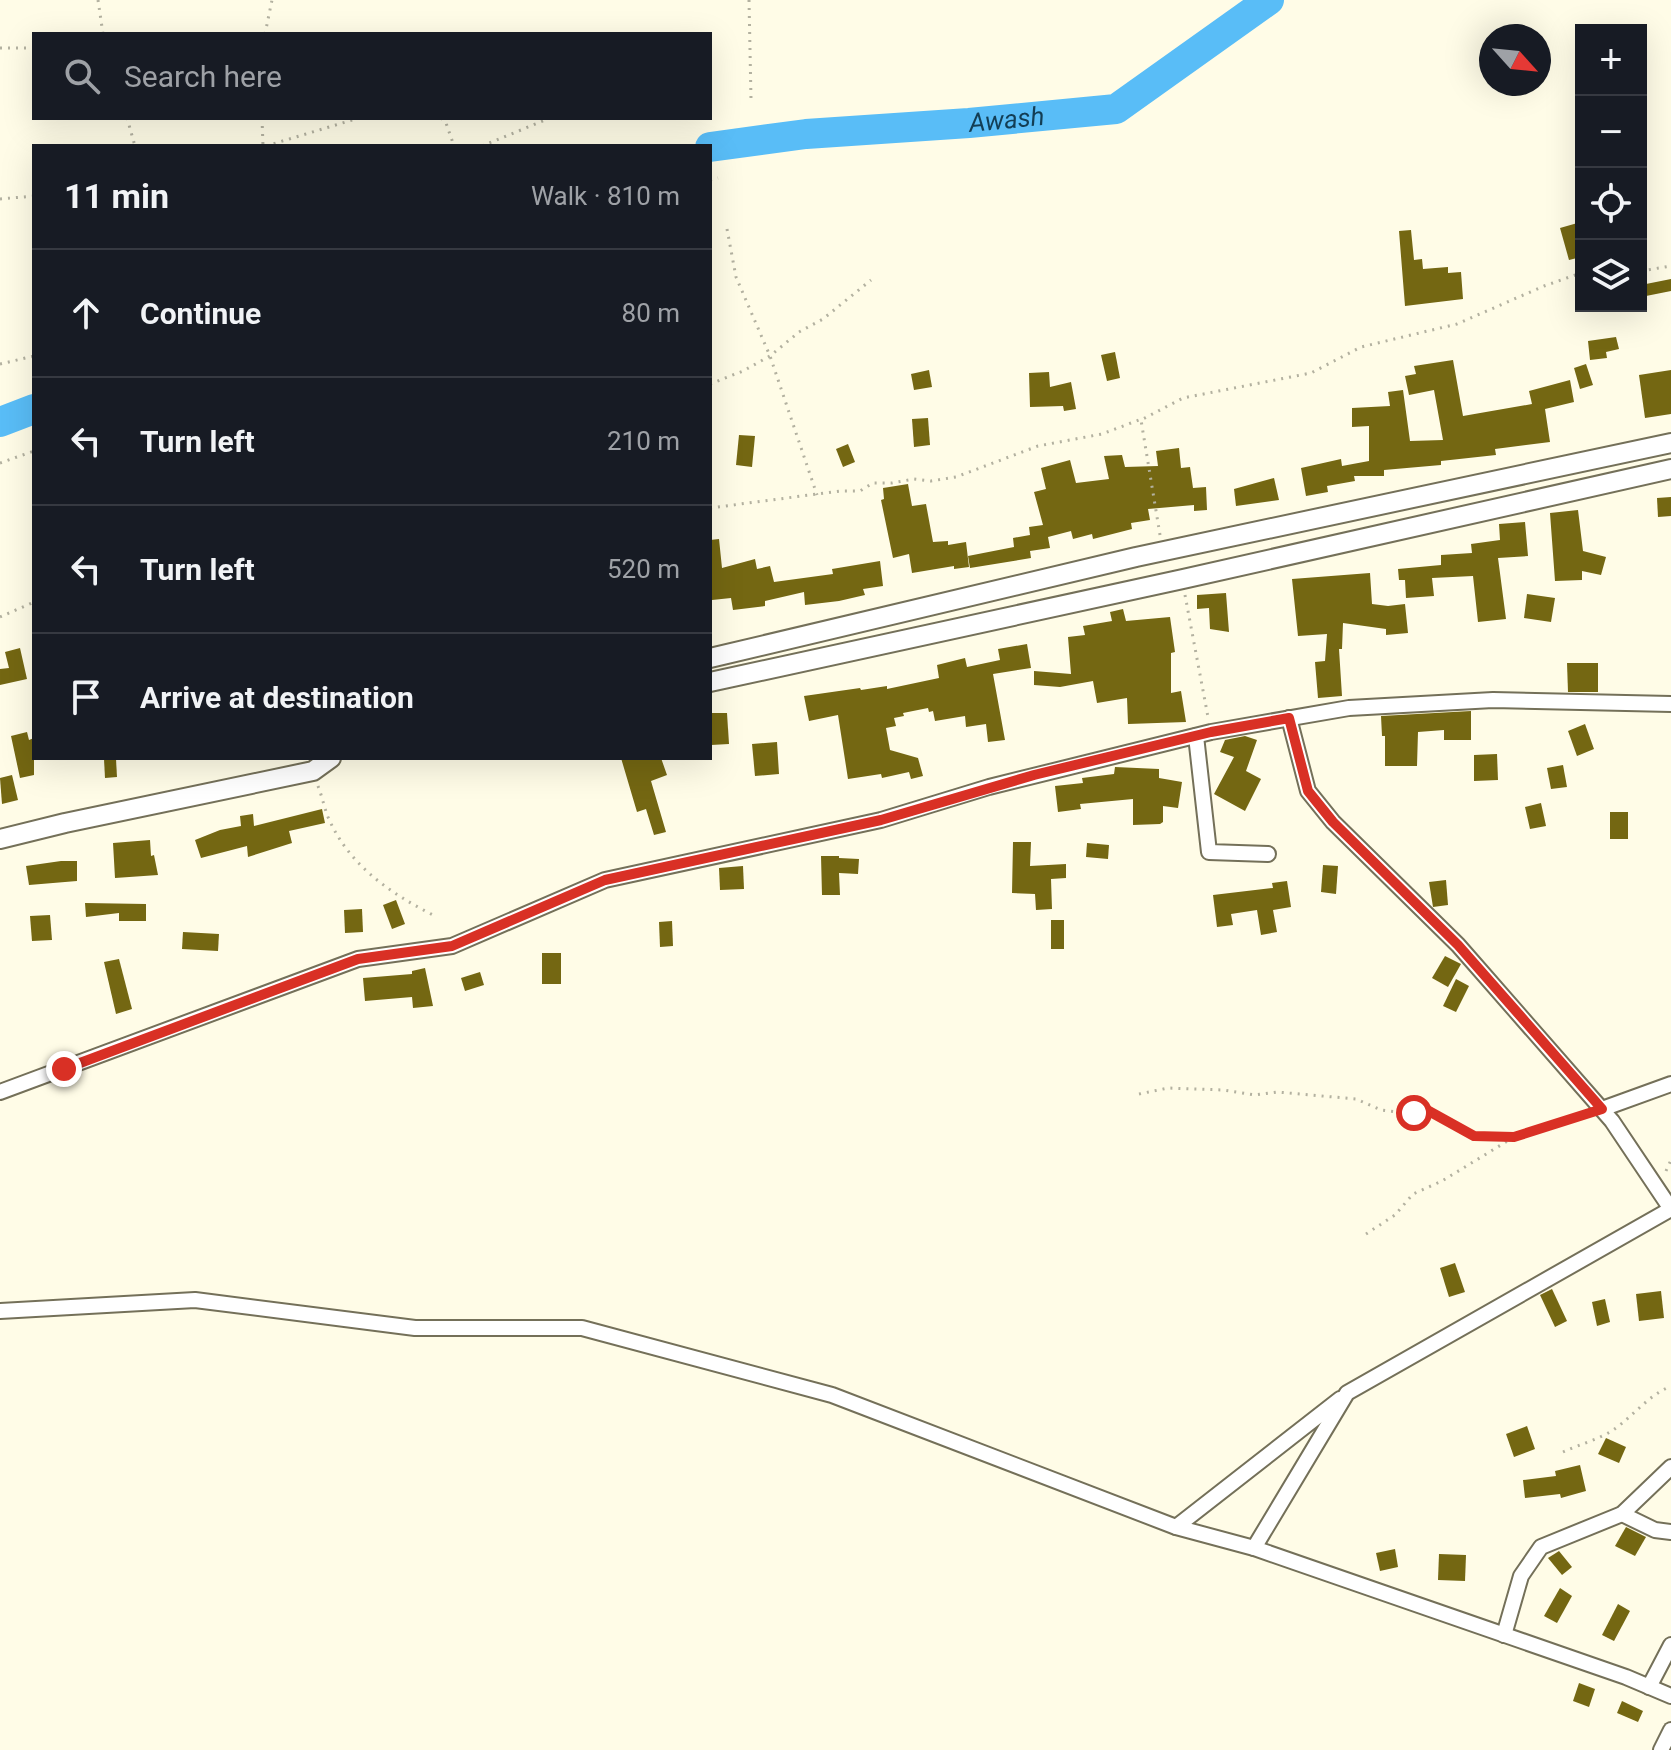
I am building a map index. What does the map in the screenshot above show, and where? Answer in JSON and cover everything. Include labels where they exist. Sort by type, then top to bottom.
[{"type":"main road","points":[[712,658],[1163,552],[1671,443]]},
{"type":"main road","points":[[712,682],[1671,469]]},
{"type":"main road","points":[[0,839],[313,771],[328,760]]},
{"type":"street","points":[[0,1092],[358,959],[452,946],[605,880],[881,820],[989,787],[1203,734],[1349,708],[1493,700],[1671,704]]},
{"type":"street","points":[[1176,1527],[1347,1393],[1671,1209],[1602,1109],[1458,945],[1333,822],[1308,791],[1289,718]]},
{"type":"street","points":[[1203,734],[1209,852],[1268,854]]},
{"type":"street","points":[[1602,1109],[1671,1084]]},
{"type":"street","points":[[0,1311],[195,1300],[415,1328],[582,1328],[832,1395],[1176,1527],[1254,1548],[1671,1696]]},
{"type":"street","points":[[1254,1548],[1347,1393]]},
{"type":"street","points":[[1504,1635],[1521,1576],[1541,1547],[1622,1514],[1671,1467]]},
{"type":"street","points":[[1622,1514],[1655,1530],[1671,1532]]},
{"type":"street","points":[[1649,1687],[1671,1645]]},
{"type":"street","points":[[1661,1750],[1671,1730]]},
{"type":"path","points":[[98,0],[103,32]]},
{"type":"path","points":[[265,32],[272,0]]},
{"type":"path","points":[[749,0],[751,99]]},
{"type":"path","points":[[0,48],[32,48]]},
{"type":"path","points":[[128,120],[134,144]]},
{"type":"path","points":[[262,120],[264,144]]},
{"type":"path","points":[[271,144],[352,120]]},
{"type":"path","points":[[443,120],[453,144]]},
{"type":"path","points":[[486,144],[543,120]]},
{"type":"path","points":[[712,180],[718,178]]},
{"type":"path","points":[[0,199],[32,196]]},
{"type":"path","points":[[727,229],[736,277],[770,356],[817,495]]},
{"type":"path","points":[[1647,270],[1671,266]]},
{"type":"path","points":[[712,508],[737,502],[754,504],[781,498],[860,491],[873,483],[956,477],[1038,446],[1102,434],[1141,420],[1183,398],[1311,373],[1361,347],[1457,324],[1575,275]]},
{"type":"path","points":[[712,383],[770,356],[871,280]]},
{"type":"path","points":[[0,364],[32,356]]},
{"type":"path","points":[[1141,420],[1163,552]]},
{"type":"path","points":[[0,463],[32,452]]},
{"type":"path","points":[[1183,579],[1203,734]]},
{"type":"path","points":[[0,617],[32,603]]},
{"type":"path","points":[[313,771],[327,815],[344,847],[367,874],[433,915]]},
{"type":"path","points":[[1139,1094],[1168,1088],[1356,1099],[1381,1110],[1414,1113],[1427,1110],[1474,1136],[1514,1137]]},
{"type":"path","points":[[1366,1234],[1395,1215],[1413,1194],[1442,1181],[1514,1137],[1602,1109]]},
{"type":"path","points":[[1657,1188],[1671,1160]]},
{"type":"path","points":[[1563,1452],[1611,1431],[1636,1413],[1654,1393],[1671,1386]]},
{"type":"building","points":[[1575,224],[1575,258],[1569,260],[1560,228]]},
{"type":"building","points":[[1411,230],[1414,260],[1422,259],[1423,269],[1448,267],[1448,273],[1461,272],[1463,299],[1405,306],[1399,231]]},
{"type":"building","points":[[1671,279],[1671,291],[1647,296],[1647,284]]},
{"type":"building","points":[[1616,337],[1619,349],[1606,352],[1607,358],[1590,360],[1588,341]]},
{"type":"building","points":[[1115,352],[1120,378],[1107,381],[1101,355]]},
{"type":"building","points":[[1453,360],[1463,416],[1532,404],[1529,391],[1570,380],[1574,402],[1545,409],[1550,442],[1495,449],[1496,455],[1441,461],[1441,465],[1384,470],[1384,476],[1354,476],[1355,481],[1327,486],[1328,492],[1306,496],[1301,468],[1341,459],[1342,466],[1369,461],[1369,426],[1352,427],[1352,408],[1390,406],[1388,392],[1403,390],[1410,441],[1443,440],[1434,390],[1409,395],[1405,376],[1416,374],[1414,366]]},
{"type":"building","points":[[1586,364],[1593,385],[1580,389],[1574,368]]},
{"type":"building","points":[[929,370],[932,387],[914,390],[911,374]]},
{"type":"building","points":[[1671,370],[1671,414],[1645,418],[1639,375]]},
{"type":"building","points":[[1049,372],[1050,387],[1071,382],[1076,409],[1064,411],[1063,406],[1030,407],[1029,373]]},
{"type":"building","points":[[928,418],[930,445],[914,447],[912,419]]},
{"type":"building","points":[[739,435],[755,436],[752,467],[736,465]]},
{"type":"building","points":[[848,444],[855,462],[843,467],[836,449]]},
{"type":"building","points":[[1179,448],[1181,468],[1190,467],[1193,488],[1206,487],[1207,510],[1194,511],[1194,505],[1148,509],[1150,520],[1131,523],[1132,529],[1093,539],[1092,534],[1073,539],[1071,531],[1048,537],[1050,548],[1030,551],[1031,558],[970,568],[968,556],[1014,547],[1013,538],[1030,535],[1029,527],[1043,525],[1034,492],[1046,489],[1041,468],[1070,460],[1076,483],[1109,479],[1104,456],[1122,455],[1125,467],[1158,466],[1156,451]]},
{"type":"building","points":[[1274,478],[1279,500],[1236,506],[1234,489]]},
{"type":"building","points":[[908,484],[912,506],[926,504],[933,542],[948,541],[948,545],[966,542],[969,567],[954,569],[954,566],[912,573],[909,554],[893,558],[881,500],[884,499],[883,488]]},
{"type":"building","points":[[1671,497],[1671,516],[1658,517],[1657,498]]},
{"type":"building","points":[[1578,510],[1583,551],[1606,557],[1601,575],[1582,571],[1582,580],[1555,581],[1550,513]]},
{"type":"building","points":[[1525,522],[1528,556],[1498,558],[1506,619],[1478,622],[1473,576],[1432,578],[1434,596],[1406,598],[1405,580],[1399,580],[1398,569],[1441,565],[1441,555],[1472,553],[1471,544],[1500,540],[1499,524]]},
{"type":"building","points":[[719,539],[722,568],[755,559],[757,569],[770,566],[774,582],[833,574],[832,569],[880,561],[883,586],[863,589],[865,595],[839,601],[805,605],[804,592],[765,601],[765,606],[733,610],[731,598],[712,600],[712,540]]},
{"type":"building","points":[[1370,573],[1372,604],[1405,604],[1408,633],[1386,635],[1386,629],[1343,623],[1342,649],[1339,649],[1342,696],[1318,698],[1315,662],[1325,661],[1327,634],[1298,636],[1292,579]]},
{"type":"building","points":[[1226,593],[1229,632],[1210,629],[1209,608],[1197,609],[1197,595]]},
{"type":"building","points":[[1527,594],[1555,598],[1551,622],[1524,618]]},
{"type":"building","points":[[1123,609],[1126,621],[1170,617],[1175,652],[1171,653],[1171,693],[1181,691],[1186,722],[1128,724],[1127,698],[1097,703],[1093,681],[1060,687],[1034,685],[1034,671],[1071,674],[1068,637],[1085,635],[1083,626],[1112,621],[1110,612]]},
{"type":"building","points":[[1027,644],[1031,668],[993,674],[1005,740],[988,742],[986,724],[966,727],[965,716],[935,721],[933,711],[929,712],[928,708],[903,713],[904,716],[894,718],[896,726],[886,728],[890,750],[918,758],[923,776],[911,779],[909,772],[882,778],[881,774],[848,779],[838,715],[809,721],[804,696],[860,688],[887,686],[887,689],[939,678],[937,665],[965,658],[967,667],[1000,660],[998,649]]},
{"type":"building","points":[[20,648],[27,679],[0,685],[0,669],[9,668],[5,652]]},
{"type":"building","points":[[1567,663],[1598,663],[1598,692],[1568,692]]},
{"type":"building","points":[[1471,711],[1471,740],[1444,740],[1444,730],[1418,732],[1417,766],[1385,766],[1381,716]]},
{"type":"building","points":[[712,713],[727,713],[729,744],[712,745]]},
{"type":"building","points":[[1585,724],[1594,749],[1577,756],[1568,731]]},
{"type":"building","points":[[27,732],[29,740],[32,739],[34,775],[20,778],[11,736]]},
{"type":"building","points":[[1245,736],[1257,740],[1246,771],[1261,779],[1245,811],[1214,794],[1234,757],[1220,752],[1225,740]]},
{"type":"building","points":[[777,742],[779,774],[755,776],[752,744]]},
{"type":"building","points":[[1497,754],[1498,780],[1474,781],[1474,755]]},
{"type":"building","points":[[104,760],[116,760],[117,777],[105,778]]},
{"type":"building","points":[[622,760],[662,760],[667,775],[651,781],[666,832],[654,835],[646,809],[637,812]]},
{"type":"building","points":[[1563,765],[1567,787],[1551,789],[1547,768]]},
{"type":"building","points":[[1115,767],[1159,769],[1159,778],[1182,782],[1178,808],[1163,806],[1163,822],[1160,824],[1133,825],[1133,799],[1080,804],[1081,809],[1058,812],[1055,786],[1083,783],[1082,778],[1114,774]]},
{"type":"building","points":[[12,775],[18,800],[2,804],[0,778]]},
{"type":"building","points":[[1541,803],[1546,826],[1530,829],[1525,807]]},
{"type":"building","points":[[322,809],[325,823],[289,831],[292,843],[248,857],[247,846],[201,858],[195,840],[241,826],[240,816],[253,814],[254,826]]},
{"type":"building","points":[[1610,812],[1628,812],[1628,839],[1610,839]]},
{"type":"building","points":[[150,840],[151,856],[154,855],[158,875],[115,878],[113,843]]},
{"type":"building","points":[[1013,842],[1031,842],[1030,866],[1066,864],[1066,878],[1051,879],[1052,909],[1036,910],[1035,894],[1012,893]]},
{"type":"building","points":[[1087,843],[1109,845],[1108,859],[1086,857]]},
{"type":"building","points":[[821,856],[859,859],[858,874],[839,873],[840,895],[822,895]]},
{"type":"building","points":[[77,861],[77,881],[29,885],[26,866]]},
{"type":"building","points":[[1323,865],[1338,866],[1336,894],[1321,892]]},
{"type":"building","points":[[743,866],[744,889],[720,890],[719,868]]},
{"type":"building","points":[[1446,880],[1448,905],[1433,907],[1429,882]]},
{"type":"building","points":[[1287,881],[1291,907],[1273,910],[1277,932],[1261,935],[1257,910],[1231,914],[1233,925],[1217,927],[1213,895],[1273,888],[1272,883]]},
{"type":"building","points":[[396,900],[405,924],[392,929],[383,905]]},
{"type":"building","points":[[85,903],[146,904],[146,921],[119,921],[119,913],[86,917]]},
{"type":"building","points":[[362,909],[363,932],[345,933],[344,910]]},
{"type":"building","points":[[50,915],[52,940],[32,941],[30,916]]},
{"type":"building","points":[[1051,920],[1064,920],[1064,949],[1051,949]]},
{"type":"building","points":[[672,921],[673,946],[660,947],[659,922]]},
{"type":"building","points":[[183,932],[219,934],[218,951],[182,949]]},
{"type":"building","points":[[542,953],[561,953],[561,984],[542,984]]},
{"type":"building","points":[[1445,956],[1461,964],[1448,987],[1432,978]]},
{"type":"building","points":[[119,959],[132,1009],[116,1014],[104,962]]},
{"type":"building","points":[[425,968],[433,1006],[413,1008],[412,997],[365,1001],[363,978],[412,974],[412,971]]},
{"type":"building","points":[[480,972],[484,985],[465,991],[461,978]]},
{"type":"building","points":[[1456,979],[1469,986],[1456,1012],[1443,1006]]},
{"type":"building","points":[[1455,1263],[1465,1292],[1449,1297],[1440,1268]]},
{"type":"building","points":[[1552,1289],[1567,1321],[1555,1327],[1540,1295]]},
{"type":"building","points":[[1661,1291],[1664,1318],[1639,1321],[1636,1294]]},
{"type":"building","points":[[1605,1299],[1610,1322],[1597,1326],[1592,1302]]},
{"type":"building","points":[[1527,1426],[1535,1449],[1514,1457],[1506,1434]]},
{"type":"building","points":[[1606,1438],[1626,1447],[1619,1463],[1598,1454]]},
{"type":"building","points":[[1580,1465],[1586,1491],[1561,1498],[1560,1494],[1525,1498],[1523,1480],[1556,1476],[1555,1471]]},
{"type":"building","points":[[1626,1527],[1646,1537],[1635,1556],[1615,1546]]},
{"type":"building","points":[[1395,1549],[1398,1567],[1380,1571],[1376,1553]]},
{"type":"building","points":[[1559,1551],[1572,1567],[1562,1575],[1548,1558]]},
{"type":"building","points":[[1439,1554],[1466,1555],[1465,1581],[1438,1580]]},
{"type":"building","points":[[1560,1588],[1572,1596],[1557,1623],[1544,1616]]},
{"type":"building","points":[[1618,1604],[1630,1611],[1614,1641],[1602,1635]]},
{"type":"building","points":[[1579,1683],[1595,1689],[1589,1707],[1573,1701]]},
{"type":"building","points":[[1622,1701],[1643,1711],[1638,1722],[1617,1713]]},
{"type":"waterway","name":"Awash","points":[[712,147],[806,134],[1116,109],[1269,0]]},
{"type":"waterway","name":"Awash","points":[[0,422],[32,410]]},
{"type":"route","points":[[64,1069],[358,959],[452,946],[605,880],[881,820],[1034,775],[1211,732],[1289,718],[1308,791],[1333,822],[1458,945],[1602,1109],[1514,1137],[1474,1136],[1427,1110],[1414,1113]]}]
